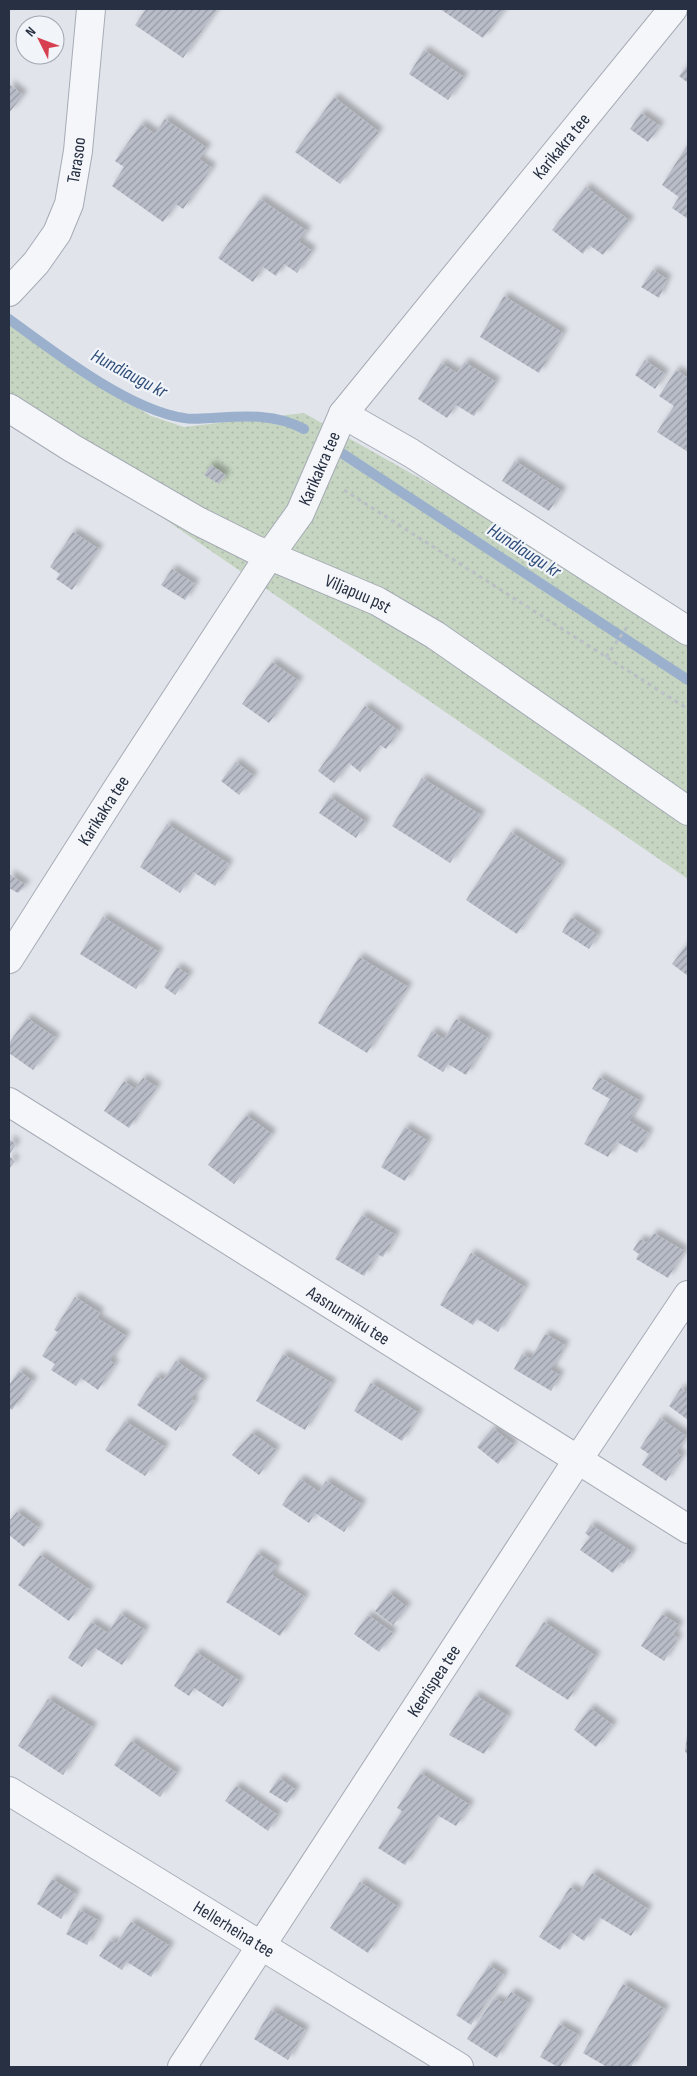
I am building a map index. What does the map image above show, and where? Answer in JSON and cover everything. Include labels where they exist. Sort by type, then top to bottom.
[{"type":"street","name":"Tarasoo","points":[[9,292],[36,264],[57,233],[68,204],[78,151],[92,9]]},
{"type":"street","name":"Karikakra tee","points":[[9,959],[117,789],[255,550],[300,512],[319,473],[343,414],[673,9]]},
{"type":"street","name":"Viljapuu pst","points":[[9,408],[72,448],[198,521],[255,550],[377,601],[435,635],[688,811]]},
{"type":"street","points":[[343,414],[419,458],[688,631]]},
{"type":"street","name":"Aasnurmiku tee","points":[[9,1102],[688,1529]]},
{"type":"street","name":"Keerispea tee","points":[[182,2067],[577,1460],[688,1295]]},
{"type":"street","name":"Hellerheina tee","points":[[9,1791],[459,2067]]},
{"type":"path","points":[[319,473],[688,709]]},
{"type":"path","points":[[606,657],[630,622]]},
{"type":"green space","points":[[9,324],[66,365],[151,416],[184,427],[304,413],[592,575],[688,640],[688,879],[9,412]]},
{"type":"building","points":[[146,9],[217,9],[183,58],[135,25]]},
{"type":"building","points":[[440,9],[505,9],[483,38]]},
{"type":"building","points":[[424,50],[464,77],[448,100],[409,74]]},
{"type":"building","points":[[688,65],[688,83],[679,76]]},
{"type":"building","points":[[9,84],[23,95],[9,113]]},
{"type":"building","points":[[334,97],[379,132],[340,184],[295,152]]},
{"type":"building","points":[[641,113],[660,126],[648,142],[630,129]]},
{"type":"building","points":[[165,119],[207,148],[199,159],[212,168],[183,209],[176,204],[163,222],[112,186],[124,167],[115,161],[141,124],[155,134]]},
{"type":"building","points":[[688,144],[688,219],[672,208],[679,197],[662,185]]},
{"type":"building","points":[[586,187],[630,221],[603,255],[589,245],[583,254],[552,230]]},
{"type":"building","points":[[260,199],[307,231],[299,242],[312,251],[297,273],[284,264],[276,276],[263,267],[253,282],[218,258]]},
{"type":"building","points":[[653,270],[667,279],[659,298],[641,287]]},
{"type":"building","points":[[504,296],[563,333],[539,373],[480,337]]},
{"type":"building","points":[[645,360],[665,374],[655,389],[635,375]]},
{"type":"building","points":[[465,362],[496,382],[474,416],[456,405],[447,418],[418,399],[441,363],[457,373]]},
{"type":"building","points":[[676,370],[688,378],[688,452],[657,432],[674,406],[659,396]]},
{"type":"building","points":[[515,461],[562,491],[549,511],[502,481]]},
{"type":"building","points":[[211,465],[226,475],[219,484],[204,475]]},
{"type":"building","points":[[73,532],[99,549],[72,590],[56,579],[60,574],[50,567]]},
{"type":"building","points":[[172,569],[195,584],[185,600],[161,585]]},
{"type":"building","points":[[272,662],[299,681],[269,723],[242,704]]},
{"type":"building","points":[[365,706],[399,731],[386,749],[380,745],[360,772],[349,763],[334,783],[318,771]]},
{"type":"building","points":[[236,762],[254,776],[239,795],[221,781]]},
{"type":"building","points":[[422,778],[481,815],[450,863],[392,826]]},
{"type":"building","points":[[330,797],[366,822],[356,838],[319,813]]},
{"type":"building","points":[[167,824],[229,864],[215,886],[193,872],[180,893],[140,867]]},
{"type":"building","points":[[511,832],[562,865],[517,934],[466,900]]},
{"type":"building","points":[[9,874],[26,885],[18,893],[9,888]]},
{"type":"building","points":[[103,917],[159,952],[136,989],[80,954]]},
{"type":"building","points":[[571,917],[598,935],[589,949],[562,932]]},
{"type":"building","points":[[688,943],[688,976],[672,964]]},
{"type":"building","points":[[359,957],[408,987],[367,1053],[318,1023]]},
{"type":"building","points":[[177,967],[189,975],[175,995],[164,987]]},
{"type":"building","points":[[27,1018],[56,1038],[33,1070],[9,1053],[9,1043]]},
{"type":"building","points":[[456,1019],[488,1038],[466,1075],[448,1064],[443,1072],[417,1056],[432,1031],[444,1039]]},
{"type":"building","points":[[599,1077],[640,1101],[629,1121],[649,1133],[637,1153],[617,1142],[608,1157],[584,1144],[610,1099],[592,1089]]},
{"type":"building","points":[[143,1078],[157,1087],[129,1128],[104,1111],[124,1081],[135,1089]]},
{"type":"building","points":[[246,1115],[272,1134],[234,1184],[208,1165]]},
{"type":"building","points":[[405,1127],[428,1141],[405,1181],[381,1167]]},
{"type":"building","points":[[9,1139],[16,1144],[9,1155]]},
{"type":"building","points":[[9,1156],[15,1161],[9,1169]]},
{"type":"building","points":[[362,1215],[396,1235],[383,1257],[377,1254],[364,1276],[335,1259]]},
{"type":"building","points":[[654,1233],[684,1251],[668,1278],[636,1259],[639,1254],[633,1250],[640,1239],[647,1243]]},
{"type":"building","points":[[471,1253],[525,1287],[498,1332],[477,1319],[473,1325],[440,1305]]},
{"type":"building","points":[[75,1297],[100,1313],[97,1318],[126,1336],[110,1361],[115,1364],[98,1390],[81,1378],[76,1386],[51,1370],[55,1364],[42,1356],[58,1332],[54,1330]]},
{"type":"building","points":[[545,1334],[565,1345],[551,1370],[560,1375],[551,1391],[514,1369],[522,1354],[531,1359]]},
{"type":"building","points":[[283,1354],[332,1383],[305,1430],[256,1401]]},
{"type":"building","points":[[176,1361],[204,1380],[191,1399],[195,1401],[176,1431],[137,1405],[156,1376],[163,1380]]},
{"type":"building","points":[[19,1371],[33,1381],[12,1410],[9,1408],[9,1385]]},
{"type":"building","points":[[371,1383],[419,1413],[402,1441],[354,1411]]},
{"type":"building","points":[[681,1388],[688,1393],[688,1420],[669,1406]]},
{"type":"building","points":[[660,1418],[686,1436],[676,1452],[682,1456],[666,1481],[642,1465],[649,1454],[640,1448]]},
{"type":"building","points":[[125,1421],[165,1447],[145,1476],[105,1450]]},
{"type":"building","points":[[493,1428],[514,1445],[498,1464],[477,1447]]},
{"type":"building","points":[[252,1433],[276,1450],[259,1475],[232,1455]]},
{"type":"building","points":[[300,1479],[319,1492],[326,1481],[362,1504],[344,1532],[315,1513],[309,1523],[282,1505]]},
{"type":"building","points":[[17,1512],[39,1528],[24,1547],[9,1535],[9,1521]]},
{"type":"building","points":[[591,1525],[632,1552],[624,1564],[620,1562],[613,1573],[580,1550],[590,1537],[585,1533]]},
{"type":"building","points":[[257,1553],[277,1566],[272,1575],[305,1597],[280,1636],[226,1602]]},
{"type":"building","points":[[40,1555],[90,1590],[69,1621],[18,1585]]},
{"type":"building","points":[[389,1593],[407,1607],[393,1625],[375,1611]]},
{"type":"building","points":[[120,1614],[145,1630],[122,1665],[95,1648],[82,1667],[68,1658],[91,1622],[108,1633]]},
{"type":"building","points":[[662,1614],[679,1625],[673,1635],[678,1638],[664,1661],[641,1646]]},
{"type":"building","points":[[368,1615],[393,1633],[379,1652],[354,1634]]},
{"type":"building","points":[[544,1622],[596,1656],[568,1700],[515,1666]]},
{"type":"building","points":[[196,1652],[240,1681],[223,1707],[194,1688],[189,1696],[174,1686]]},
{"type":"building","points":[[475,1695],[508,1716],[484,1754],[449,1735]]},
{"type":"building","points":[[48,1699],[93,1727],[63,1775],[18,1746]]},
{"type":"building","points":[[590,1708],[613,1725],[596,1747],[574,1730]]},
{"type":"building","points":[[688,1736],[688,1756],[685,1751]]},
{"type":"building","points":[[131,1741],[177,1773],[160,1797],[114,1765]]},
{"type":"building","points":[[420,1773],[470,1805],[456,1826],[437,1815],[405,1865],[378,1848],[402,1811],[397,1808]]},
{"type":"building","points":[[279,1778],[296,1790],[287,1803],[269,1792]]},
{"type":"building","points":[[236,1786],[278,1815],[268,1831],[225,1801]]},
{"type":"building","points":[[592,1873],[648,1909],[631,1936],[599,1917],[584,1941],[571,1932],[560,1950],[539,1937],[570,1887],[579,1893]]},
{"type":"building","points":[[52,1879],[76,1894],[61,1919],[37,1904]]},
{"type":"building","points":[[360,1882],[398,1907],[368,1953],[330,1928]]},
{"type":"building","points":[[79,1910],[99,1921],[87,1945],[66,1934]]},
{"type":"building","points":[[131,1922],[170,1946],[151,1977],[127,1962],[122,1970],[99,1956],[110,1940],[116,1944]]},
{"type":"building","points":[[489,1965],[504,1975],[471,2025],[456,2015]]},
{"type":"building","points":[[623,1984],[665,2009],[631,2067],[607,2067],[583,2053]]},
{"type":"building","points":[[511,1992],[529,2003],[497,2058],[467,2039],[494,1998],[504,2003]]},
{"type":"building","points":[[271,2010],[305,2030],[288,2060],[254,2039]]},
{"type":"building","points":[[559,2024],[579,2035],[560,2067],[558,2067],[540,2057]]},
{"type":"waterway","name":"Hundiaugu kr","points":[[9,319],[93,378],[116,392],[163,413],[190,419],[247,416],[270,418],[282,420],[304,429]]},
{"type":"waterway","name":"Hundiaugu kr","points":[[340,452],[688,680]]}]
